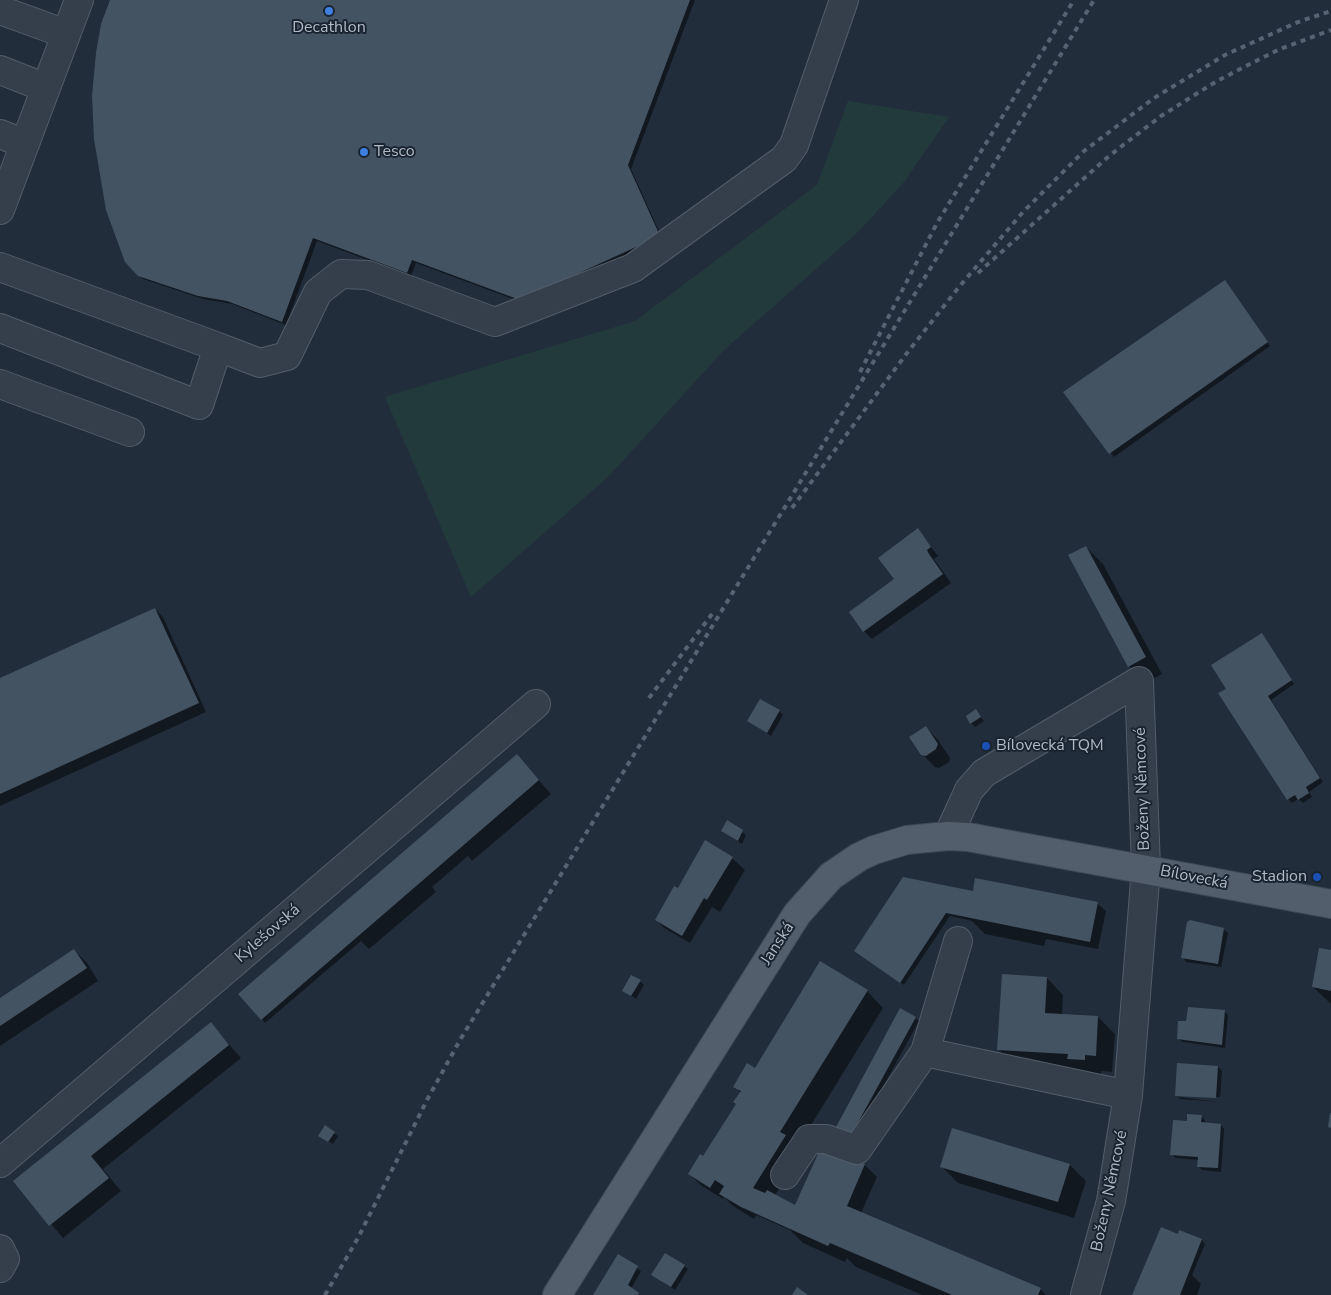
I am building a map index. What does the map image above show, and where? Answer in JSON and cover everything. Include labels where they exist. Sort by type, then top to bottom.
[{"type":"main road","name":"Janská","points":[[557,1295],[778,944],[807,901],[845,866],[874,850],[907,840],[948,836],[988,839],[1146,868]]},
{"type":"main road","name":"Bílovecká","points":[[1146,868],[1331,904]]},
{"type":"street","points":[[1,207],[79,0]]},
{"type":"street","points":[[0,267],[260,364],[287,356],[318,292],[341,274],[368,275],[494,322],[633,268],[784,159],[794,145],[844,0]]},
{"type":"street","points":[[0,10],[66,34]]},
{"type":"street","points":[[0,70],[46,88]]},
{"type":"street","points":[[0,134],[25,144]]},
{"type":"street","points":[[0,328],[199,405],[218,347]]},
{"type":"street","points":[[0,384],[130,432]]},
{"type":"street","name":"Boženy Němcové","points":[[948,836],[966,795],[984,773],[1139,681],[1146,868],[1128,1095],[1111,1201],[1085,1295]]},
{"type":"street","name":"Kylešovská","points":[[0,1164],[536,704]]},
{"type":"street","points":[[785,1174],[809,1139],[826,1139],[857,1150],[925,1052],[958,941]]},
{"type":"street","points":[[925,1052],[1128,1095]]},
{"type":"street","points":[[0,1249],[5,1259],[0,1268]]},
{"type":"green space","points":[[848,101],[949,117],[904,182],[858,232],[724,350],[608,477],[471,597],[385,397],[635,321],[817,185]]},
{"type":"building","name":"Tesco","points":[[110,0],[690,0],[628,165],[660,236],[520,300],[412,260],[407,273],[313,238],[282,322],[227,301],[198,296],[138,276],[125,262],[106,210],[94,139],[92,96],[96,53],[101,24]]},
{"type":"building","points":[[1225,280],[1268,342],[1109,454],[1063,392]]},
{"type":"building","points":[[918,528],[931,547],[927,550],[929,554],[943,574],[863,632],[849,612],[894,579],[878,558]]},
{"type":"building","points":[[1086,546],[1146,657],[1128,667],[1068,555]]},
{"type":"building","points":[[155,608],[199,703],[0,794],[0,678]]},
{"type":"building","points":[[1262,633],[1292,680],[1268,696],[1320,778],[1306,787],[1309,793],[1298,800],[1295,795],[1287,800],[1218,693],[1226,689],[1211,665]]},
{"type":"building","points":[[760,699],[780,710],[767,733],[747,721]]},
{"type":"building","points":[[976,709],[981,717],[970,724],[966,716]]},
{"type":"building","points":[[926,726],[938,744],[936,749],[926,756],[921,755],[909,737]]},
{"type":"building","points":[[517,754],[539,780],[261,1020],[238,994]]},
{"type":"building","points":[[727,820],[743,830],[738,841],[721,831]]},
{"type":"building","points":[[705,840],[733,857],[707,900],[704,898],[682,936],[655,920],[674,886],[678,888]]},
{"type":"building","points":[[903,877],[973,891],[975,878],[1098,902],[1090,942],[946,913],[900,983],[854,951]]},
{"type":"building","points":[[1190,920],[1224,928],[1218,964],[1181,958],[1187,922]]},
{"type":"building","points":[[1319,948],[1331,950],[1331,991],[1312,987]]},
{"type":"building","points":[[74,949],[87,968],[0,1026],[0,998]]},
{"type":"building","points":[[820,961],[868,990],[780,1132],[786,1135],[753,1188],[765,1193],[767,1190],[795,1205],[822,1145],[865,1164],[847,1206],[1041,1288],[1038,1295],[952,1295],[830,1243],[828,1246],[741,1207],[719,1194],[724,1186],[715,1180],[710,1188],[688,1174],[700,1154],[703,1156],[736,1104],[733,1102],[741,1091],[733,1087],[747,1063],[755,1068]]},
{"type":"building","points":[[1002,974],[1047,977],[1045,1013],[1098,1016],[1096,1056],[1085,1055],[1085,1060],[1067,1059],[1068,1054],[997,1050]]},
{"type":"building","points":[[631,975],[641,980],[631,996],[622,991]]},
{"type":"building","points":[[1188,1007],[1225,1010],[1222,1045],[1177,1039],[1178,1021],[1186,1021]]},
{"type":"building","points":[[900,1008],[916,1017],[850,1137],[835,1129]]},
{"type":"building","points":[[211,1022],[229,1045],[91,1156],[109,1178],[49,1226],[13,1181]]},
{"type":"building","points":[[1177,1063],[1218,1066],[1216,1098],[1175,1096]]},
{"type":"building","points":[[1331,1113],[1331,1128],[1328,1127]]},
{"type":"building","points":[[1187,1114],[1202,1115],[1201,1122],[1221,1124],[1218,1168],[1197,1167],[1198,1157],[1170,1155],[1173,1120],[1187,1121]]},
{"type":"building","points":[[325,1125],[335,1132],[328,1142],[318,1136]]},
{"type":"building","points":[[952,1128],[1070,1164],[1058,1202],[940,1167]]},
{"type":"building","points":[[1161,1227],[1178,1234],[1179,1230],[1202,1239],[1180,1295],[1132,1295]]},
{"type":"building","points":[[665,1253],[685,1265],[671,1287],[651,1275]]},
{"type":"building","points":[[618,1254],[638,1266],[628,1285],[639,1293],[638,1295],[593,1295]]},
{"type":"building","points":[[797,1287],[808,1295],[792,1295]]},
{"type":"railway","points":[[860,372],[937,223],[1074,0]]},
{"type":"railway","points":[[325,1295],[358,1238],[427,1100],[460,1040],[1094,0]]},
{"type":"railway","points":[[792,508],[907,353],[959,287],[1023,212],[1084,151],[1154,98],[1225,55],[1298,22],[1331,11]]},
{"type":"railway","points":[[978,273],[1109,156],[1161,116],[1217,81],[1248,65],[1280,49],[1331,30]]},
{"type":"railway","points":[[649,698],[712,614]]},
{"type":"place","name":"Decathlon","points":[[329,11]]},
{"type":"place","name":"Tesco","points":[[364,152]]},
{"type":"place","name":"Bílovecká TQM","points":[[986,746]]},
{"type":"place","name":"Stadion","points":[[1317,877]]}]
